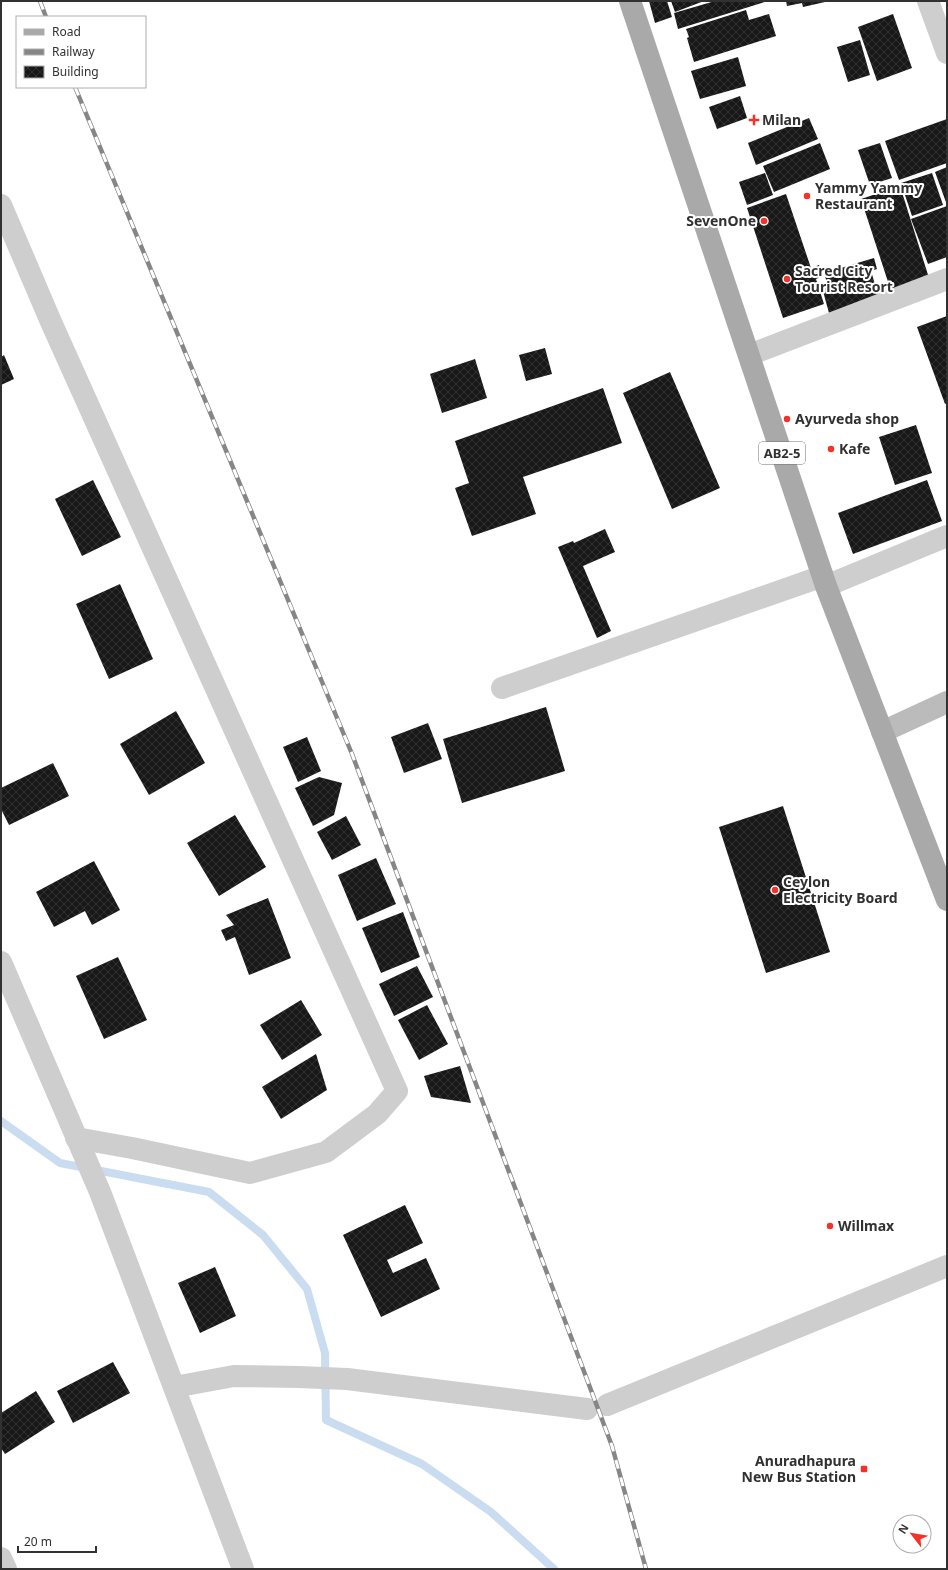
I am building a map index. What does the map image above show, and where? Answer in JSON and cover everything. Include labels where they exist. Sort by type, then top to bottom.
[{"type":"main road","name":"AB2-5","points":[[630,1],[825,581],[947,900]]},
{"type":"street","points":[[928,1],[947,54]]},
{"type":"street","points":[[1,205],[57,336],[397,1091],[377,1114],[326,1152],[250,1173],[132,1148],[80,1147]]},
{"type":"street","points":[[749,355],[947,279]]},
{"type":"street","points":[[502,688],[825,581],[947,536]]},
{"type":"street","points":[[882,732],[947,702]]},
{"type":"street","points":[[1,962],[100,1192],[243,1569]]},
{"type":"street","points":[[174,1387],[234,1376],[347,1379],[597,1407],[947,1266]]},
{"type":"street","points":[[1,1558],[6,1569]]},
{"type":"building","points":[[649,1],[667,1],[672,17],[655,23]]},
{"type":"building","points":[[671,1],[704,1],[675,12]]},
{"type":"building","points":[[715,1],[768,1],[678,29],[674,13]]},
{"type":"building","points":[[786,1],[825,2],[803,7],[802,3],[787,6]]},
{"type":"building","points":[[746,10],[749,20],[769,14],[776,36],[694,62],[686,29]]},
{"type":"building","points":[[893,14],[912,68],[877,81],[858,27]]},
{"type":"building","points":[[860,40],[870,75],[848,82],[837,47]]},
{"type":"building","points":[[738,57],[746,86],[700,99],[691,71]]},
{"type":"building","points":[[740,96],[747,118],[717,129],[709,107]]},
{"type":"building","points":[[809,118],[818,139],[756,165],[748,143]]},
{"type":"building","points":[[947,119],[947,163],[899,180],[885,141]]},
{"type":"building","points":[[820,143],[830,169],[774,192],[763,166]]},
{"type":"building","points":[[880,143],[892,178],[870,185],[858,150]]},
{"type":"building","points":[[947,167],[947,205],[935,172]]},
{"type":"building","points":[[765,173],[773,195],[747,205],[739,182]]},
{"type":"building","points":[[932,173],[943,205],[912,216],[901,183]]},
{"type":"building","points":[[900,186],[929,278],[891,291],[861,199]]},
{"type":"building","points":[[786,194],[811,268],[819,265],[823,276],[816,279],[824,304],[783,318],[747,208]]},
{"type":"building","points":[[947,206],[947,257],[928,264],[911,219]]},
{"type":"building","points":[[874,258],[877,269],[871,271],[879,298],[829,313],[821,284],[827,283],[824,273]]},
{"type":"building","points":[[947,316],[947,403],[945,404],[917,327]]},
{"type":"building","points":[[545,348],[552,374],[526,381],[519,355]]},
{"type":"building","points":[[4,355],[14,379],[1,385],[1,357]]},
{"type":"building","points":[[475,359],[487,398],[442,413],[430,374]]},
{"type":"building","points":[[670,372],[720,488],[672,509],[623,393]]},
{"type":"building","points":[[603,388],[622,443],[523,477],[536,514],[472,536],[455,488],[469,483],[455,441]]},
{"type":"building","points":[[916,425],[932,473],[895,485],[879,437]]},
{"type":"building","points":[[93,480],[121,537],[82,556],[55,499]]},
{"type":"building","points":[[927,480],[942,521],[853,554],[838,513]]},
{"type":"building","points":[[605,529],[615,552],[583,566],[611,631],[597,638],[558,547],[573,541],[574,543]]},
{"type":"building","points":[[120,584],[153,659],[109,679],[76,604]]},
{"type":"building","points":[[546,707],[565,771],[462,803],[443,739]]},
{"type":"building","points":[[176,711],[205,763],[149,795],[120,744]]},
{"type":"building","points":[[428,723],[442,759],[404,773],[391,737]]},
{"type":"building","points":[[307,737],[321,771],[298,782],[283,747]]},
{"type":"building","points":[[53,763],[69,796],[9,825],[1,809],[1,788]]},
{"type":"building","points":[[319,777],[342,783],[334,815],[313,826],[295,788]]},
{"type":"building","name":"Ceylon Electricity Board","points":[[783,806],[830,952],[766,973],[719,827]]},
{"type":"building","points":[[235,815],[266,867],[219,896],[187,843]]},
{"type":"building","points":[[346,816],[361,845],[332,860],[317,832]]},
{"type":"building","points":[[376,858],[396,904],[357,921],[338,875]]},
{"type":"building","points":[[94,861],[120,910],[92,925],[85,911],[54,927],[36,892]]},
{"type":"building","points":[[268,898],[291,958],[249,975],[235,937],[226,941],[221,930],[234,925],[226,915]]},
{"type":"building","points":[[403,912],[420,957],[381,973],[362,928]]},
{"type":"building","points":[[118,957],[147,1020],[104,1039],[76,976]]},
{"type":"building","points":[[417,966],[433,997],[394,1016],[379,984]]},
{"type":"building","points":[[301,1000],[322,1035],[282,1060],[260,1025]]},
{"type":"building","points":[[427,1005],[448,1044],[419,1060],[398,1020]]},
{"type":"building","points":[[316,1054],[327,1090],[281,1119],[262,1087]]},
{"type":"building","points":[[460,1066],[471,1103],[431,1097],[424,1076]]},
{"type":"building","points":[[405,1205],[423,1243],[387,1260],[393,1273],[426,1258],[440,1289],[381,1317],[343,1235]]},
{"type":"building","points":[[215,1267],[236,1316],[200,1333],[178,1283]]},
{"type":"building","points":[[113,1362],[130,1393],[73,1423],[57,1391]]},
{"type":"building","points":[[36,1391],[55,1422],[5,1454],[1,1448],[1,1413]]},
{"type":"waterway","points":[[1,1121],[60,1163],[209,1192],[263,1235],[307,1289],[325,1353],[326,1420],[422,1464],[491,1512],[554,1569]]},
{"type":"railway","points":[[40,1],[46,16]]},
{"type":"railway","points":[[75,88],[352,754],[612,1446],[646,1569]]},
{"type":"place","name":"Milan","points":[[754,120]]},
{"type":"place","name":"Yammy Yammy Restaurant","points":[[807,196]]},
{"type":"place","name":"SevenOne","points":[[764,221]]},
{"type":"place","name":"Sacred City Tourist Resort","points":[[787,279]]},
{"type":"place","name":"Ayurveda shop","points":[[787,419]]},
{"type":"place","name":"Kafe","points":[[831,449]]},
{"type":"place","name":"Ceylon Electricity Board","points":[[775,890]]},
{"type":"place","name":"Willmax","points":[[830,1226]]},
{"type":"place","name":"Anuradhapura New Bus Station","points":[[864,1469]]}]
